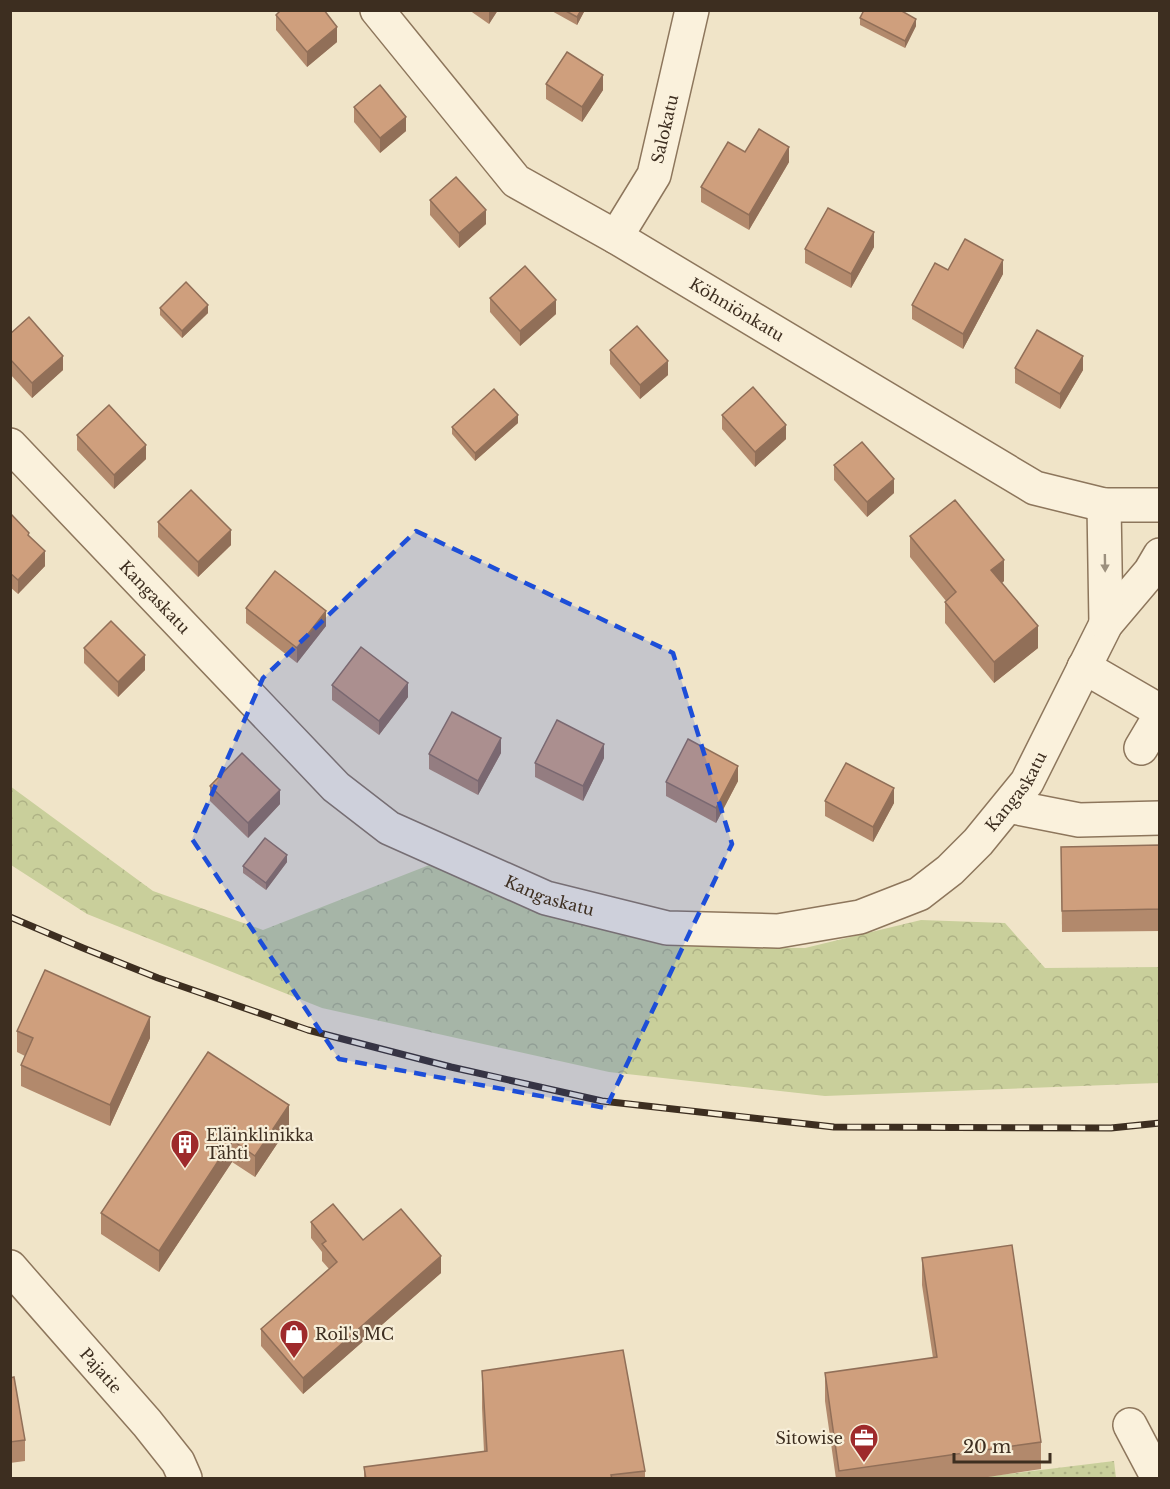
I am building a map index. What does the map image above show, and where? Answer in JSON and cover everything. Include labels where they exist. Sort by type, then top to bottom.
[{"type":"street","name":"Köhniönkatu","points":[[376,10],[516,180],[616,237],[1035,488],[1104,505],[1160,505]]},
{"type":"street","name":"Salokatu","points":[[616,237],[654,175],[692,10]]},
{"type":"street","name":"Kangaskatu","points":[[10,444],[336,787],[389,828],[546,898],[667,928],[778,931],[860,917],[919,894],[950,870],[978,842],[1027,782],[1106,624],[1150,572],[1160,555]]},
{"type":"street","name":"Kangaskatu","points":[[1104,505],[1106,624]]},
{"type":"street","points":[[1084,667],[1160,713],[1141,748]]},
{"type":"street","points":[[1008,806],[1079,820],[1160,818]]},
{"type":"street","name":"Pajatie","points":[[10,1267],[147,1423],[178,1462],[185,1479]]},
{"type":"street","points":[[1129,1479],[1130,1425],[1158,1479]]},
{"type":"highlighted area","points":[[416,531],[673,653],[732,844],[606,1108],[339,1059],[192,839],[263,678]]},
{"type":"green space","points":[[10,786],[153,891],[263,930],[437,862],[534,907],[665,946],[805,948],[921,920],[1005,923],[1045,968],[1159,967],[1159,1083],[825,1096],[609,1072],[322,1008],[87,914],[11,865]]},
{"type":"green space","points":[[1114,1461],[1116,1478],[975,1478]]},
{"type":"building","points":[[281,10],[324,10],[337,27],[307,52],[276,15]]},
{"type":"building","points":[[564,10],[581,10],[577,17]]},
{"type":"building","points":[[864,10],[900,10],[916,19],[905,41],[860,18]]},
{"type":"building","points":[[567,52],[603,75],[582,107],[546,84]]},
{"type":"building","points":[[380,85],[406,117],[380,138],[354,107]]},
{"type":"building","points":[[759,129],[789,147],[749,215],[701,187],[728,142],[745,152]]},
{"type":"building","points":[[456,177],[486,210],[459,233],[430,200]]},
{"type":"building","points":[[828,208],[874,232],[851,274],[805,249]]},
{"type":"building","points":[[965,239],[1003,260],[963,334],[912,305],[935,263],[948,270]]},
{"type":"building","points":[[525,266],[556,300],[520,331],[490,298]]},
{"type":"building","points":[[186,282],[208,305],[182,331],[160,308]]},
{"type":"building","points":[[29,317],[63,356],[32,383],[10,359],[10,334]]},
{"type":"building","points":[[637,326],[668,361],[640,385],[610,350]]},
{"type":"building","points":[[1037,330],[1083,356],[1060,394],[1015,368]]},
{"type":"building","points":[[753,387],[786,425],[755,452],[722,415]]},
{"type":"building","points":[[494,389],[518,415],[475,453],[452,427]]},
{"type":"building","points":[[109,405],[146,445],[114,475],[77,435]]},
{"type":"building","points":[[862,442],[894,479],[867,502],[834,465]]},
{"type":"building","points":[[191,490],[231,530],[198,562],[158,522]]},
{"type":"building","points":[[955,500],[1004,560],[991,570],[1038,626],[994,662],[945,602],[956,592],[910,536]]},
{"type":"building","points":[[10,514],[45,551],[18,580],[10,573]]},
{"type":"building","points":[[275,571],[326,611],[297,648],[246,608]]},
{"type":"building","points":[[111,621],[145,655],[118,682],[84,648]]},
{"type":"building","points":[[361,647],[408,683],[379,721],[332,685]]},
{"type":"building","points":[[452,712],[501,738],[478,781],[429,754]]},
{"type":"building","points":[[557,720],[604,744],[583,786],[535,763]]},
{"type":"building","points":[[688,739],[738,766],[716,808],[666,782]]},
{"type":"building","points":[[242,753],[280,790],[248,823],[210,786]]},
{"type":"building","points":[[846,763],[894,788],[873,827],[825,801]]},
{"type":"building","points":[[265,838],[287,855],[266,883],[243,866]]},
{"type":"building","points":[[1160,845],[1160,909],[1062,911],[1061,847]]},
{"type":"building","points":[[45,970],[150,1017],[110,1105],[21,1065],[33,1038],[17,1031]]},
{"type":"building","name":"Eläinklinikka Tähti","points":[[208,1052],[289,1105],[255,1156],[232,1140],[159,1251],[101,1213]]},
{"type":"building","points":[[333,1204],[363,1240],[401,1209],[441,1256],[303,1378],[261,1329],[337,1262],[322,1244],[326,1241],[311,1222]]},
{"type":"building","points":[[1012,1245],[1041,1442],[839,1471],[825,1373],[937,1357],[922,1258]]},
{"type":"building","points":[[623,1350],[645,1471],[611,1475],[612,1479],[366,1479],[364,1467],[487,1451],[482,1371]]},
{"type":"building","points":[[14,1377],[25,1440],[10,1442],[10,1378]]},
{"type":"railway","points":[[10,917],[158,978],[308,1030],[451,1067],[602,1101],[834,1127],[1111,1128],[1160,1123]]},
{"type":"place","name":"Eläinklinikka Tähti","points":[[185,1170]]},
{"type":"place","name":"Roil's MC","points":[[294,1360]]},
{"type":"place","name":"Sitowise","points":[[864,1464]]}]
